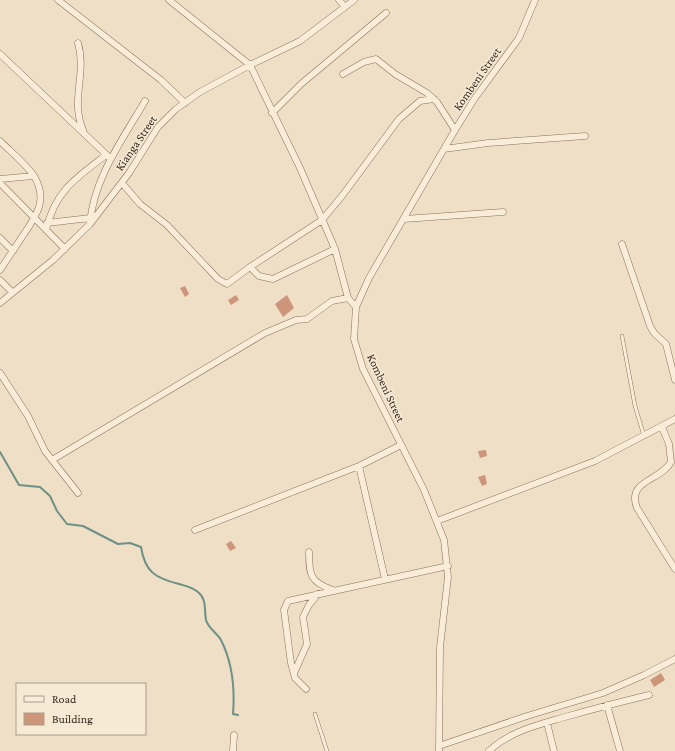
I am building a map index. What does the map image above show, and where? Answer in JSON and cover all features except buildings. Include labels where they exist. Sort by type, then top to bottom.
[{"type":"street","points":[[58,0],[161,80],[185,102]]},
{"type":"street","points":[[169,0],[250,65],[300,168],[335,249],[348,298],[356,307]]},
{"type":"street","points":[[339,0],[345,7]]},
{"type":"street","name":"Kianga Street","points":[[0,304],[12,292],[65,249],[122,183],[158,127],[176,109],[200,92],[250,65],[300,41],[354,0]]},
{"type":"street","name":"Kombeni Street","points":[[439,748],[440,647],[448,566],[444,540],[437,521],[401,445],[363,369],[358,353],[354,326],[356,307],[369,278],[455,130],[475,98],[519,38],[535,0]]},
{"type":"street","points":[[272,113],[301,84],[386,13]]},
{"type":"street","points":[[78,43],[82,67],[77,101],[79,121],[85,134]]},
{"type":"street","points":[[0,54],[109,157]]},
{"type":"street","points":[[343,74],[364,62],[376,59],[395,74],[427,93],[434,99],[455,130]]},
{"type":"street","points":[[122,183],[140,204],[167,226],[222,283],[227,284],[232,282],[250,267],[322,220],[342,196],[398,119],[420,101],[434,99]]},
{"type":"street","points":[[47,226],[90,221],[93,201],[109,157],[145,101]]},
{"type":"street","points":[[444,149],[488,143],[585,136]]},
{"type":"street","points":[[0,141],[34,176],[42,196],[40,208],[35,220],[0,270]]},
{"type":"street","points":[[47,226],[55,202],[62,192],[109,157]]},
{"type":"street","points":[[0,179],[34,176]]},
{"type":"street","points":[[0,183],[35,220],[47,226],[65,249]]},
{"type":"street","points":[[404,219],[503,212]]},
{"type":"street","points":[[0,238],[13,251]]},
{"type":"street","points":[[622,244],[650,326],[654,333],[666,344],[675,380]]},
{"type":"street","points":[[250,267],[259,276],[273,279],[335,249]]},
{"type":"street","points":[[0,280],[12,292]]},
{"type":"street","points":[[52,460],[265,333],[296,320],[307,319],[332,301],[348,298]]},
{"type":"street","points":[[0,372],[28,416],[45,451],[78,493]]},
{"type":"street","points":[[437,521],[595,461],[675,419]]},
{"type":"street","points":[[662,427],[669,444],[672,462],[664,471],[640,486],[635,492],[634,500],[637,508],[675,569]]},
{"type":"street","points":[[196,530],[359,466],[401,445]]},
{"type":"street","points":[[359,466],[385,579]]},
{"type":"street","points":[[309,552],[309,565],[313,580],[318,584],[333,590]]},
{"type":"street","points":[[306,689],[294,673],[285,622],[285,604],[297,598],[448,566]]},
{"type":"street","points":[[294,673],[307,644],[303,617],[309,605],[318,594]]},
{"type":"street","points":[[439,748],[527,716],[603,693],[644,675],[675,659]]},
{"type":"street","points":[[489,751],[501,740],[513,733],[607,705],[649,695]]},
{"type":"street","points":[[607,705],[620,751]]},
{"type":"street","points":[[547,723],[554,751]]},
{"type":"street","points":[[233,751],[234,735]]},
{"type":"lane","points":[[622,336],[635,406],[644,436]]},
{"type":"lane","points":[[315,714],[327,751]]},
{"type":"waterway","points":[[0,452],[19,485],[40,487],[50,496],[57,511],[67,524],[83,526],[118,544],[130,543],[141,547],[145,562],[152,573],[164,579],[196,590],[201,595],[205,605],[205,616],[207,623],[221,640],[228,657],[234,695],[233,714],[238,715]]}]
